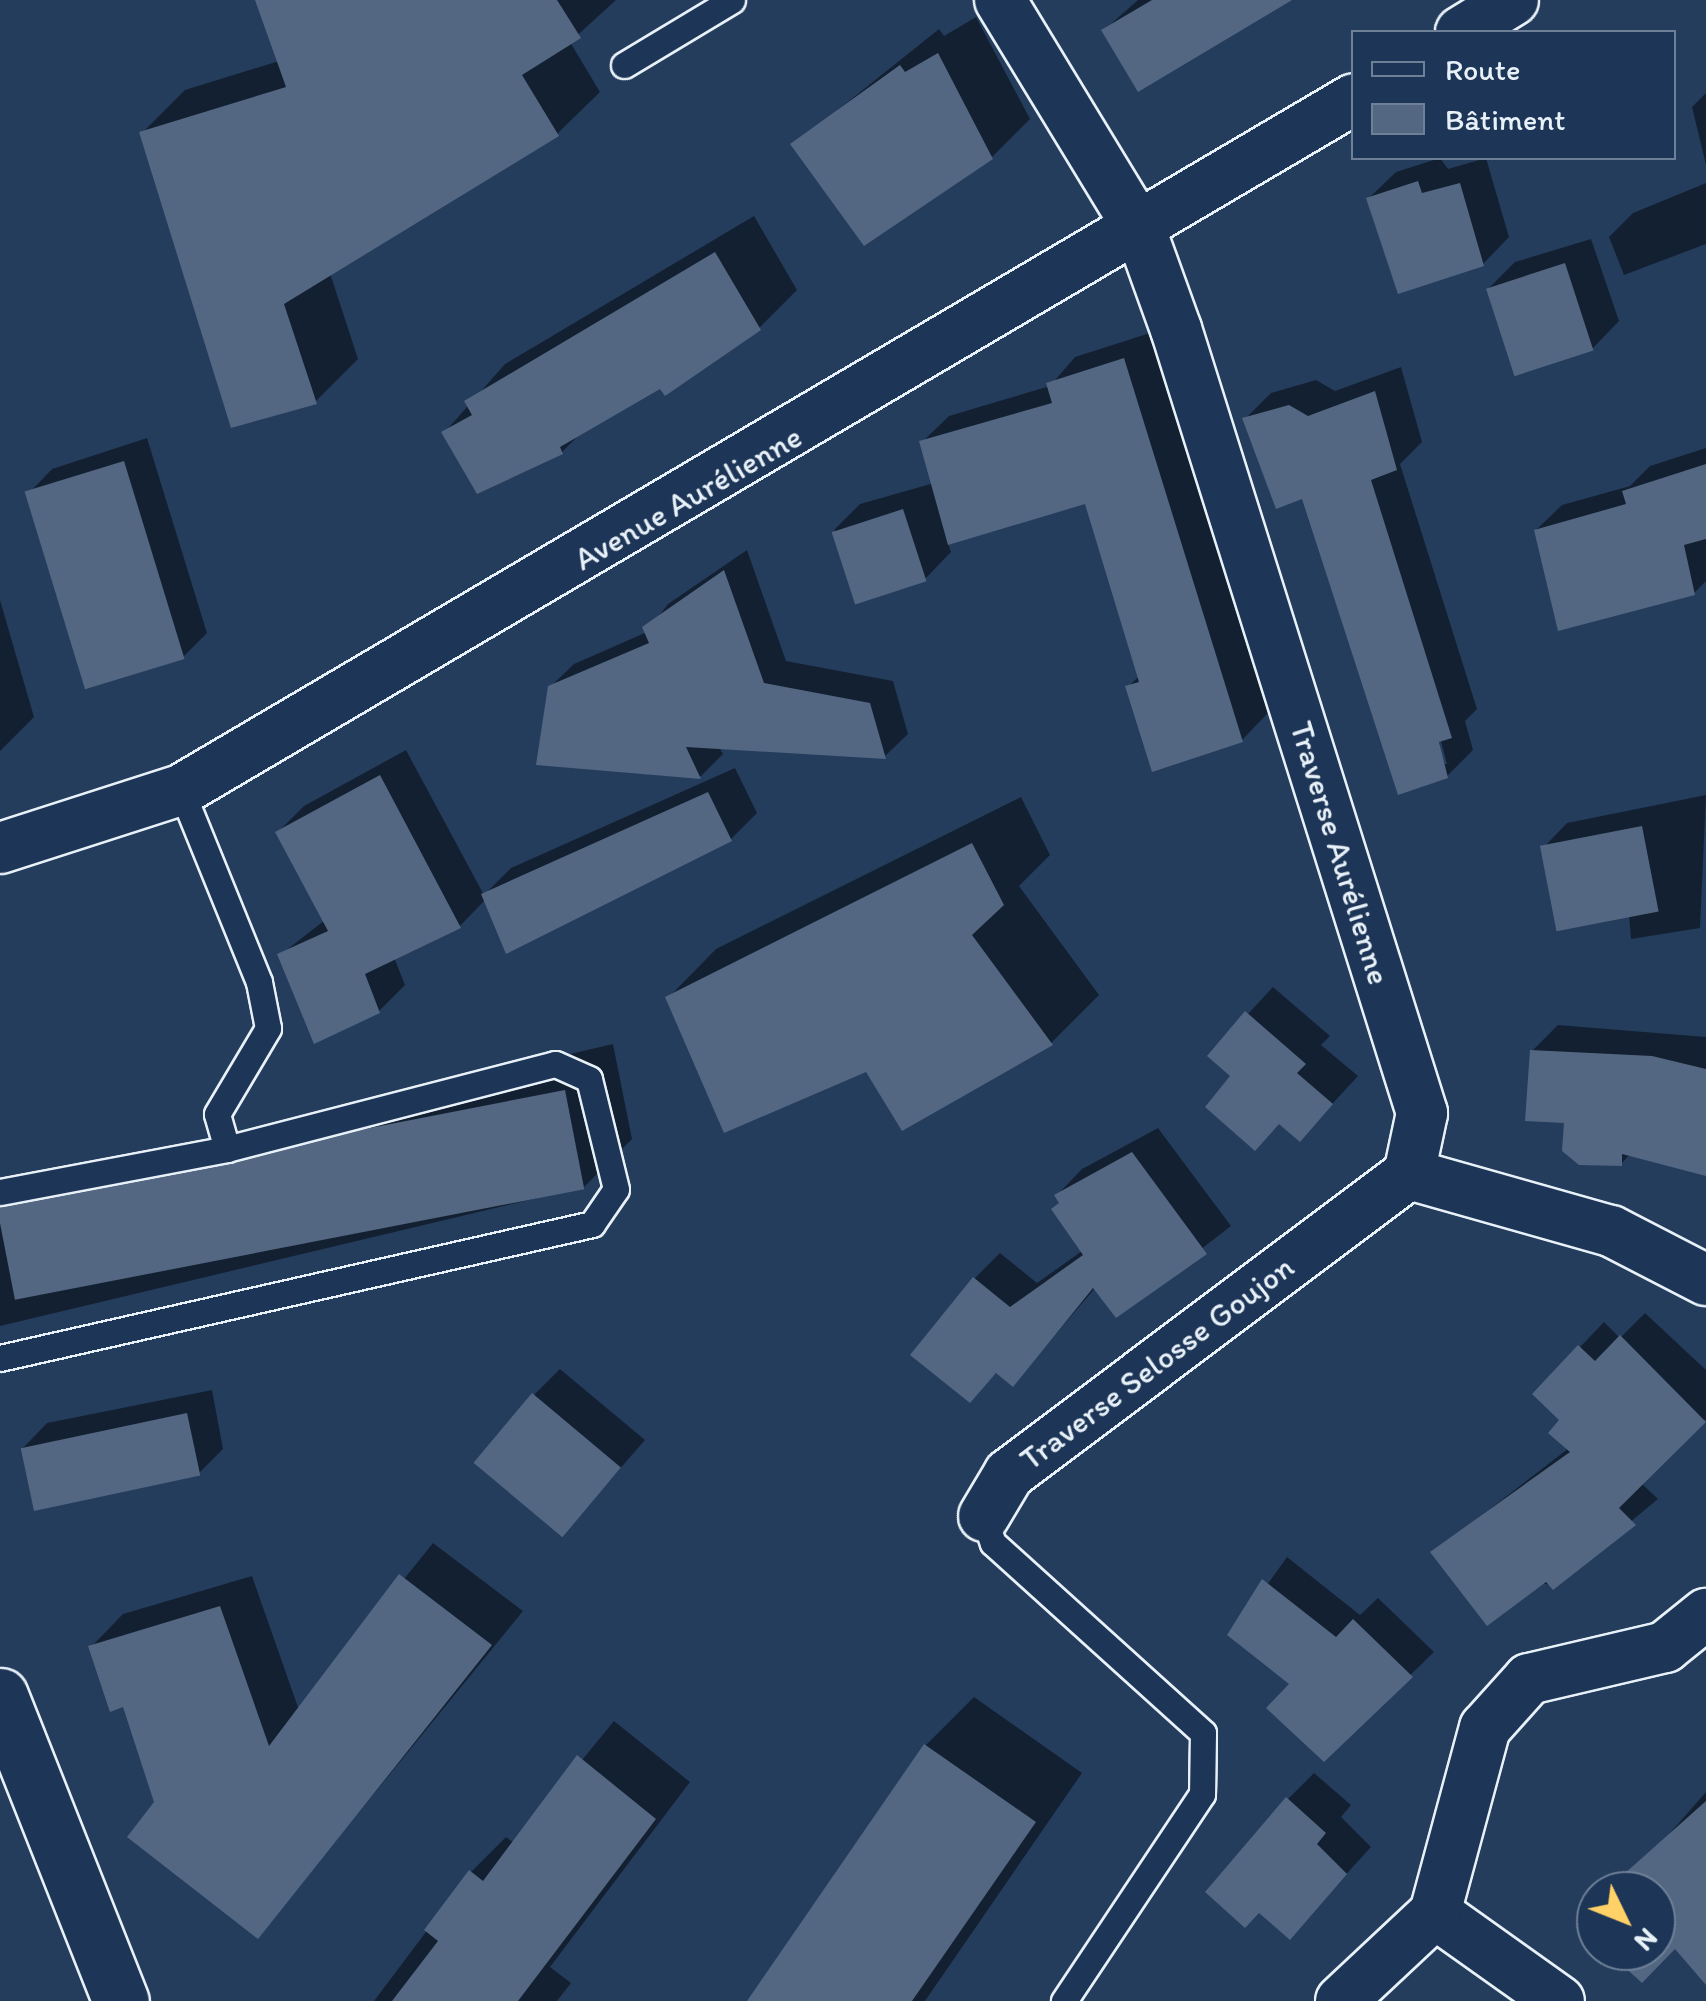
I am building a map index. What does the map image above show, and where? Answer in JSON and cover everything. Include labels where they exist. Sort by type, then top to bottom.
[{"type":"main road","points":[[0,1696],[121,2001]]},
{"type":"street","name":"Traverse Aurélienne","points":[[1000,0],[1141,232],[1422,1113],[1409,1174]]},
{"type":"street","points":[[1464,30],[1513,0]]},
{"type":"street","name":"Avenue Aurélienne","points":[[0,848],[181,790],[1141,232],[1351,102]]},
{"type":"street","points":[[1409,1174],[1611,1232],[1706,1280]]},
{"type":"street","name":"Traverse Selosse Goujon","points":[[984,1516],[1009,1474],[1409,1174]]},
{"type":"street","points":[[1341,2001],[1435,1912],[1485,1728],[1529,1679],[1665,1646],[1706,1614]]},
{"type":"street","points":[[1435,1912],[1559,2001]]},
{"type":"lane","points":[[624,65],[732,0]]},
{"type":"lane","points":[[181,790],[259,982],[268,1028],[217,1114],[227,1149]]},
{"type":"lane","points":[[0,1192],[227,1149],[554,1064],[589,1079],[616,1189],[592,1224],[0,1358]]},
{"type":"lane","name":"Traverse Selosse Goujon","points":[[984,1516],[993,1543],[1203,1733],[1202,1794],[1064,2001]]},
{"type":"building","points":[[255,0],[557,0],[581,38],[522,75],[559,136],[284,304],[317,404],[231,428],[139,132],[286,87]]},
{"type":"building","points":[[1152,0],[1292,0],[1138,92],[1101,30]]},
{"type":"building","points":[[938,53],[993,159],[864,246],[790,144],[900,65],[905,72]]},
{"type":"building","points":[[1418,181],[1422,193],[1460,183],[1484,266],[1398,294],[1366,198]]},
{"type":"building","points":[[715,252],[761,330],[665,396],[660,389],[560,447],[563,454],[477,494],[441,432],[472,415],[464,401]]},
{"type":"building","points":[[1565,263],[1593,350],[1514,376],[1486,289]]},
{"type":"building","points":[[1124,358],[1243,742],[1152,772],[1125,686],[1139,682],[1085,504],[948,545],[919,441],[1052,403],[1046,383]]},
{"type":"building","points":[[1375,391],[1397,470],[1371,480],[1452,738],[1439,742],[1448,778],[1398,795],[1302,499],[1276,509],[1242,418],[1289,405],[1308,416]]},
{"type":"building","points":[[124,461],[185,659],[85,689],[25,491]]},
{"type":"building","points":[[1706,464],[1706,539],[1684,545],[1695,595],[1558,631],[1534,530],[1626,504],[1622,491]]},
{"type":"building","points":[[903,509],[926,581],[855,604],[832,532]]},
{"type":"building","points":[[724,570],[764,683],[870,703],[886,759],[686,747],[701,779],[536,765],[548,686],[649,643],[642,627]]},
{"type":"building","points":[[380,775],[461,928],[365,974],[380,1013],[314,1044],[277,954],[328,931],[275,832]]},
{"type":"building","points":[[708,792],[732,841],[506,954],[481,894]]},
{"type":"building","points":[[1642,826],[1659,911],[1557,931],[1540,846]]},
{"type":"building","points":[[972,843],[1004,905],[972,935],[1053,1045],[902,1131],[866,1072],[724,1133],[665,997]]},
{"type":"building","points":[[1245,1011],[1306,1064],[1297,1073],[1333,1104],[1300,1142],[1279,1124],[1255,1151],[1205,1107],[1230,1076],[1207,1056]]},
{"type":"building","points":[[1530,1050],[1652,1056],[1706,1069],[1706,1176],[1622,1154],[1622,1166],[1579,1165],[1562,1151],[1564,1123],[1525,1121]]},
{"type":"building","points":[[565,1090],[584,1189],[15,1300],[0,1223],[0,1200]]},
{"type":"building","points":[[1132,1152],[1207,1254],[1116,1318],[1093,1288],[1013,1387],[996,1373],[970,1403],[910,1355],[973,1277],[1010,1307],[1083,1255],[1051,1209],[1059,1203],[1054,1195]]},
{"type":"building","points":[[1620,1335],[1706,1422],[1619,1508],[1636,1525],[1553,1590],[1546,1582],[1487,1626],[1430,1552],[1570,1452],[1548,1433],[1559,1420],[1532,1394],[1578,1345],[1595,1361]]},
{"type":"building","points":[[532,1393],[621,1468],[562,1537],[474,1463]]},
{"type":"building","points":[[187,1413],[200,1476],[34,1511],[21,1448]]},
{"type":"building","points":[[399,1574],[492,1645],[258,1939],[127,1837],[154,1802],[123,1707],[110,1712],[88,1646],[220,1606],[269,1746]]},
{"type":"building","points":[[1262,1579],[1336,1637],[1353,1619],[1413,1677],[1324,1762],[1266,1708],[1289,1684],[1227,1635]]},
{"type":"building","points":[[924,1744],[1036,1822],[912,2001],[747,2001]]},
{"type":"building","points":[[577,1755],[656,1819],[518,2001],[392,2001],[438,1941],[424,1930],[469,1870],[483,1881]]},
{"type":"building","points":[[1286,1797],[1326,1833],[1317,1844],[1347,1874],[1290,1940],[1259,1913],[1245,1928],[1205,1892]]},
{"type":"building","points":[[1706,1801],[1706,1985],[1676,1950],[1676,1871],[1627,1871]]},
{"type":"building","points":[[1629,1971],[1654,1971],[1642,1983]]}]
